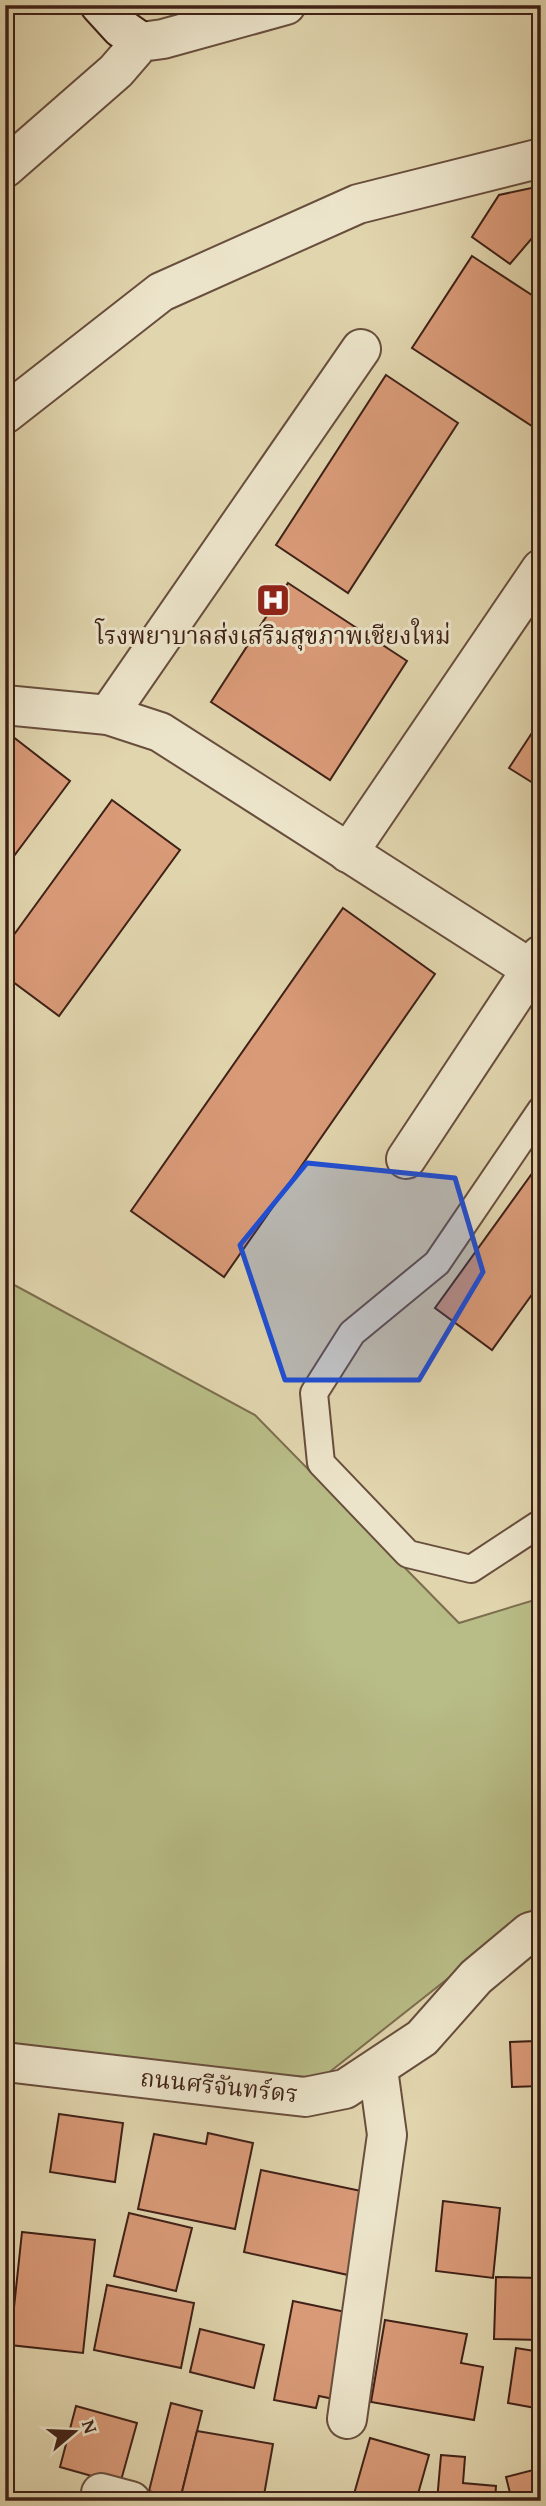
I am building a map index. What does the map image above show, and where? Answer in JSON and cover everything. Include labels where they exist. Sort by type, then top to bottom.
[{"type":"street","points":[[100,5],[121,28],[141,42]]},
{"type":"street","points":[[5,168],[116,71],[141,42],[163,39],[286,5]]},
{"type":"street","points":[[5,414],[161,292],[358,204],[541,158]]},
{"type":"street","points":[[108,715],[361,349]]},
{"type":"street","points":[[348,853],[541,569]]},
{"type":"street","points":[[5,705],[108,715],[160,732],[348,853],[536,962],[406,1158]]},
{"type":"street","name":"ถนนศรีจันทร์ดร","points":[[5,2062],[305,2097],[345,2089],[422,2038],[476,1977],[530,1932],[541,1929]]},
{"type":"street","points":[[347,2419],[387,2134],[378,2069]]},
{"type":"lane","points":[[541,1110],[437,1263],[352,1334],[314,1393],[321,1463],[408,1555],[471,1569],[541,1523]]},
{"type":"highlighted area","points":[[307,1163],[455,1178],[483,1272],[419,1380],[285,1380],[240,1245]]},
{"type":"green space","points":[[5,1280],[255,1415],[459,1623],[541,1598],[541,1905],[322,2078],[184,2069],[5,2042]]},
{"type":"building","points":[[541,186],[541,233],[538,231],[510,264],[472,237],[499,195]]},
{"type":"building","points":[[472,256],[541,301],[541,432],[412,348]]},
{"type":"building","points":[[386,375],[458,423],[348,593],[276,545]]},
{"type":"building","points":[[288,583],[407,661],[330,780],[211,702]]},
{"type":"building","points":[[541,719],[541,788],[509,768]]},
{"type":"building","points":[[12,736],[70,781],[5,868],[5,745]]},
{"type":"building","points":[[112,800],[180,850],[59,1016],[5,976],[5,947]]},
{"type":"building","points":[[343,908],[435,974],[224,1277],[131,1211]]},
{"type":"building","points":[[541,1161],[541,1282],[492,1350],[435,1308]]},
{"type":"building","points":[[533,2004],[541,2004],[541,2107],[540,2086],[512,2087],[510,2042],[535,2041]]},
{"type":"building","points":[[59,2114],[123,2123],[115,2182],[50,2172]]},
{"type":"building","points":[[208,2133],[253,2143],[235,2229],[138,2209],[154,2134],[206,2144]]},
{"type":"building","points":[[261,2170],[366,2192],[348,2275],[244,2252]]},
{"type":"building","points":[[443,2201],[500,2208],[493,2278],[436,2271]]},
{"type":"building","points":[[129,2213],[192,2228],[176,2291],[114,2276]]},
{"type":"building","points":[[22,2232],[95,2240],[83,2353],[10,2345]]},
{"type":"building","points":[[496,2277],[541,2278],[541,2340],[494,2339]]},
{"type":"building","points":[[107,2285],[194,2303],[181,2368],[94,2350]]},
{"type":"building","points":[[293,2301],[355,2314],[338,2400],[319,2396],[316,2408],[274,2400]]},
{"type":"building","points":[[385,2320],[467,2334],[461,2363],[483,2367],[474,2420],[371,2402]]},
{"type":"building","points":[[200,2329],[264,2345],[254,2388],[190,2372]]},
{"type":"building","points":[[516,2348],[541,2352],[541,2409],[508,2403]]},
{"type":"building","points":[[171,2403],[202,2411],[180,2500],[149,2491]]},
{"type":"building","points":[[76,2406],[137,2423],[120,2484],[60,2467]]},
{"type":"building","points":[[197,2431],[273,2444],[263,2501],[221,2497],[221,2501],[180,2500]]},
{"type":"building","points":[[370,2438],[429,2455],[416,2501],[352,2501]]},
{"type":"building","points":[[441,2455],[465,2457],[463,2483],[496,2486],[495,2501],[437,2501]]},
{"type":"building","points":[[541,2468],[541,2501],[512,2501],[506,2477]]},
{"type":"place","name":"โรงพยาบาลส่งเสริมสุขภาพเชียงใหม่","points":[[273,600]]}]
